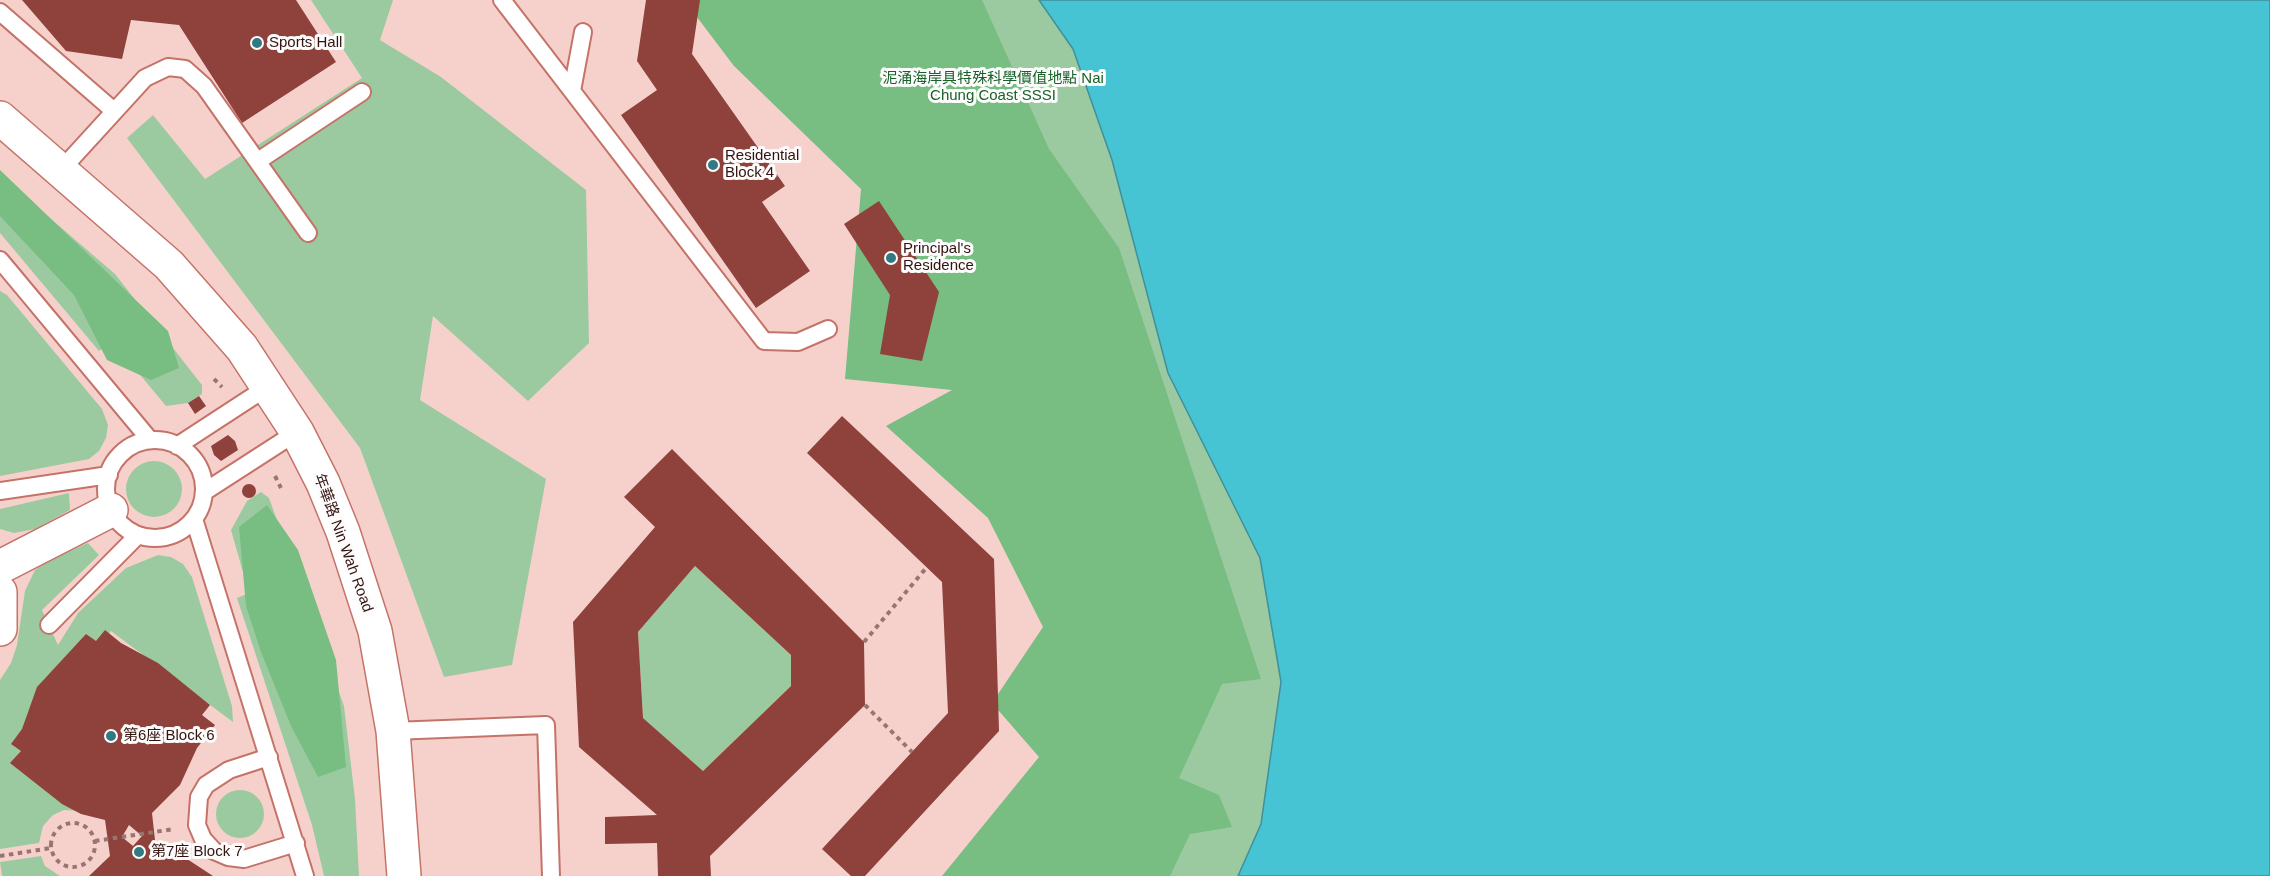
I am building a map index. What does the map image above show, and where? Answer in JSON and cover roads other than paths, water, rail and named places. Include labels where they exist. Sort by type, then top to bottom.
[{"type":"street","name":"年華路 Nin Wah Road","points":[[0,118],[169,265],[207,306],[269,386],[297,432],[323,483],[358,575],[375,631],[393,731],[404,876]]},
{"type":"street","points":[[0,567],[111,510]]},
{"type":"street","points":[[0,592],[0,629]]},
{"type":"lane","points":[[502,0],[764,341],[798,342],[828,329]]},
{"type":"lane","points":[[0,12],[114,111]]},
{"type":"lane","points":[[572,91],[583,32]]},
{"type":"lane","points":[[61,170],[114,111],[152,74],[168,68],[185,69],[204,86],[308,233]]},
{"type":"lane","points":[[258,160],[362,92]]},
{"type":"lane","points":[[0,260],[150,440]]},
{"type":"lane","points":[[177,446],[269,386]]},
{"type":"lane","points":[[204,492],[297,432]]},
{"type":"lane","points":[[150,440],[177,446],[195,460],[201,473],[203,501],[194,519],[179,532],[166,537],[138,535],[126,529],[111,510],[106,495],[109,475],[117,459],[128,448],[150,440]]},
{"type":"lane","points":[[0,491],[109,475]]},
{"type":"lane","points":[[194,519],[305,876]]},
{"type":"lane","points":[[49,625],[138,535]]},
{"type":"lane","points":[[393,731],[546,725],[551,876]]},
{"type":"lane","points":[[269,757],[229,770],[206,785],[199,797],[197,825],[209,845],[228,857],[244,859],[296,843]]},
{"type":"water","points":[[1039,0],[2270,0],[2270,876],[1238,876],[1261,824],[1281,682],[1260,558],[1168,373],[1112,160],[1073,49]]},
{"type":"place","name":"Sports Hall","points":[[257,43]]},
{"type":"place","name":"Residential Block 4","points":[[713,165]]},
{"type":"place","name":"Principal's Residence","points":[[891,258]]},
{"type":"place","name":"第6座 Block 6","points":[[111,736]]},
{"type":"place","name":"第7座 Block 7","points":[[139,852]]},
{"type":"park label","name":"泥涌海岸具特殊科學價值地點 Nai Chung Coast SSSI","points":[[993,88]]}]
